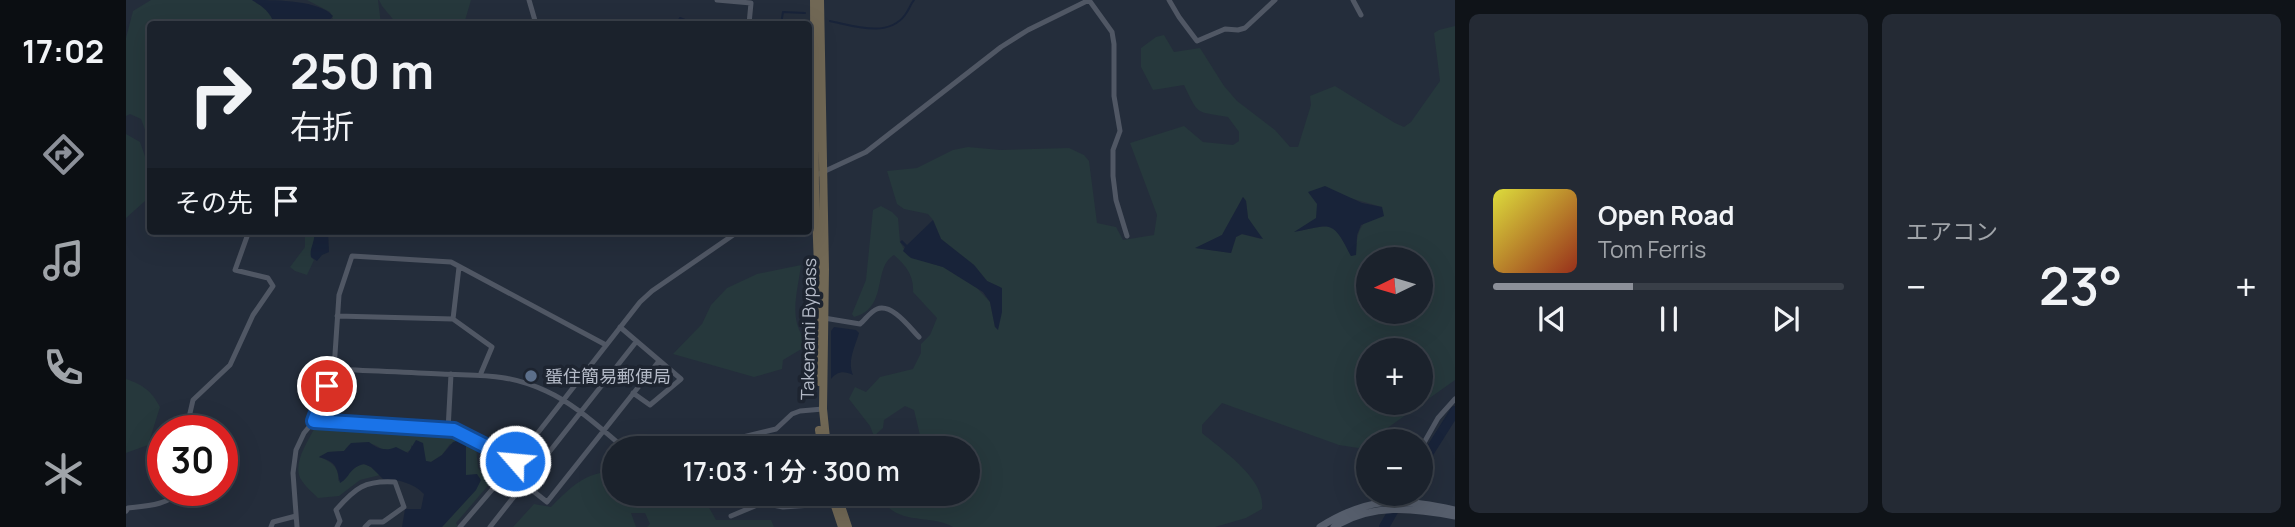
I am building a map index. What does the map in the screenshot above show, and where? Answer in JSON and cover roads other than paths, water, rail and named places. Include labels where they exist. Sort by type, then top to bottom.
[{"type":"highway","name":"Takenami Bypass","points":[[814,0],[812,117],[824,318],[820,409],[825,436]]},
{"type":"highway","name":"Takenami Bypass","points":[[820,0],[816,176],[812,199],[818,266],[821,436]]},
{"type":"highway","points":[[835,506],[842,527]]},
{"type":"highway","points":[[841,506],[848,527]]},
{"type":"main road","points":[[1320,527],[1350,510],[1374,506]]},
{"type":"main road","points":[[1334,527],[1381,506]]},
{"type":"main road","points":[[1413,506],[1455,516]]},
{"type":"main road","points":[[1418,506],[1455,510]]},
{"type":"street","points":[[529,0],[535,21]]},
{"type":"street","points":[[717,0],[751,2],[749,21]]},
{"type":"street","points":[[816,176],[866,152],[1001,47],[1028,30],[1089,0],[1112,32],[1114,44],[1114,96],[1120,131],[1113,150],[1113,176],[1116,200],[1127,236]]},
{"type":"street","points":[[1169,0],[1197,41],[1225,29],[1245,28],[1275,0]]},
{"type":"street","points":[[1353,0],[1361,15]]},
{"type":"street","points":[[191,415],[193,400],[230,365],[253,315],[273,286],[268,278],[235,270],[248,235]]},
{"type":"street","points":[[462,526],[508,471],[627,316],[652,291],[733,235]]},
{"type":"street","points":[[297,527],[293,473],[296,450],[304,433],[314,421],[334,369],[339,295],[352,256],[452,262],[606,345]]},
{"type":"street","points":[[453,319],[459,267]]},
{"type":"street","points":[[824,318],[860,324],[877,309],[883,308],[891,310],[919,337]]},
{"type":"street","points":[[337,316],[453,319],[492,346],[481,373]]},
{"type":"street","points":[[620,327],[681,379],[650,405],[633,393]]},
{"type":"street","points":[[490,527],[636,342]]},
{"type":"street","points":[[508,471],[547,502],[659,360]]},
{"type":"street","points":[[334,369],[481,373],[510,377],[562,400],[610,436]]},
{"type":"street","points":[[448,430],[451,374]]},
{"type":"street","points":[[1432,429],[1455,399]]},
{"type":"street","points":[[747,436],[776,429],[792,414],[800,411],[820,409]]},
{"type":"street","points":[[314,421],[454,430],[515,461]]},
{"type":"street","points":[[337,527],[340,521],[336,510],[351,493],[373,481],[395,482],[404,507],[383,522],[370,522],[365,527]]},
{"type":"street","points":[[126,511],[128,508],[147,505]]},
{"type":"street","points":[[731,516],[755,506]]},
{"type":"street","points":[[778,506],[797,506]]},
{"type":"street","points":[[271,527],[273,522],[296,516]]},
{"type":"water","points":[[252,0],[307,4],[333,16],[329,21],[273,21],[263,7]]},
{"type":"water","points":[[1325,186],[1362,203],[1382,207],[1384,216],[1361,225],[1357,235],[1356,255],[1351,256],[1339,235],[1329,227],[1294,232],[1316,218],[1317,204],[1308,192]]},
{"type":"water","points":[[1243,197],[1248,218],[1263,239],[1242,234],[1236,237],[1231,253],[1195,248],[1222,235]]},
{"type":"water","points":[[933,220],[941,239],[974,265],[987,281],[1002,288],[1002,312],[998,330],[990,302],[983,292],[943,267],[911,258],[903,251],[905,247],[900,242],[902,240],[907,245]]},
{"type":"water","points":[[314,235],[328,235],[329,252],[317,261],[311,257]]},
{"type":"water","points":[[834,327],[856,330],[859,333],[851,359],[853,375],[841,372],[831,379],[831,331]]},
{"type":"water","points":[[416,440],[423,443],[426,461],[431,462],[442,455],[453,442],[460,440],[466,443],[466,475],[477,474],[481,480],[476,490],[442,527],[402,527],[405,509],[421,509],[424,494],[410,484],[383,479],[364,464],[352,470],[340,483],[335,466],[319,457],[328,452],[344,451],[351,443],[369,442],[381,449],[396,447],[408,453]]},
{"type":"waterway","points":[[830,21],[870,28],[889,26],[905,15],[914,0]]},
{"type":"waterway","points":[[782,21],[783,12],[805,13]]},
{"type":"waterway","points":[[678,21],[680,18],[688,21]]},
{"type":"waterway","points":[[612,21],[618,21]]},
{"type":"waterway","points":[[1433,446],[1455,411]]},
{"type":"waterway","points":[[1384,527],[1396,506]]},
{"type":"place","name":"蜑住簡易郵便局","points":[[531,376]]}]
